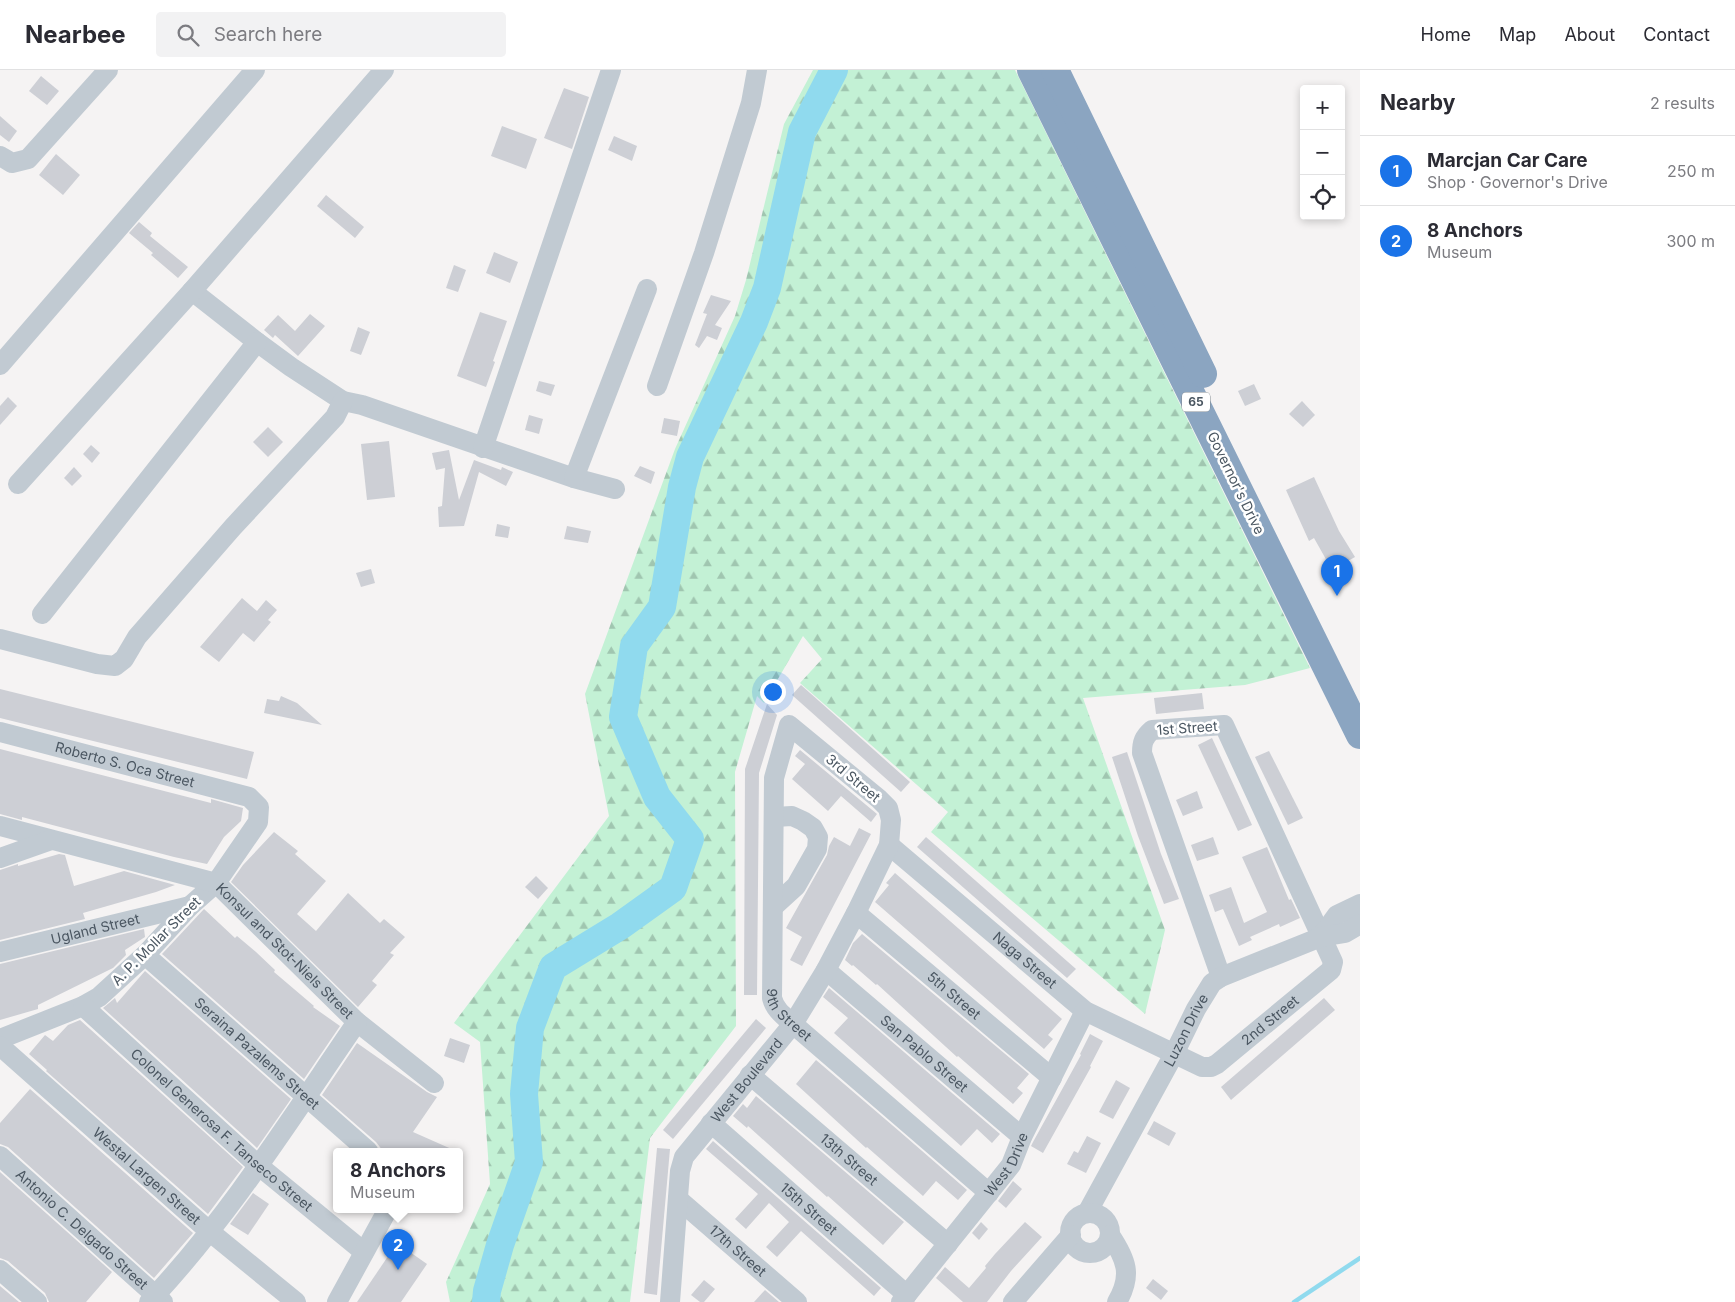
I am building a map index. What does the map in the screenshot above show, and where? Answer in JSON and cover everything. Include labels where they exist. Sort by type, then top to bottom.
[{"type":"highway","name":"Governor's Drive","points":[[1032,70],[1360,735]]},
{"type":"highway","name":"Governor's Drive","points":[[1055,70],[1360,692]]},
{"type":"street","points":[[0,156],[12,163],[28,159],[108,70]]},
{"type":"street","points":[[0,365],[255,70]]},
{"type":"street","points":[[18,484],[192,291],[384,70]]},
{"type":"street","points":[[483,448],[611,70]]},
{"type":"street","points":[[657,386],[704,253],[752,103],[757,70]]},
{"type":"street","points":[[574,478],[646,289]]},
{"type":"street","points":[[192,291],[256,342],[343,401],[574,478],[615,489]]},
{"type":"street","points":[[42,614],[256,342]]},
{"type":"street","points":[[0,639],[97,664],[115,666],[124,659],[137,637],[234,527],[335,417],[343,401]]},
{"type":"street","name":"9th Street","points":[[789,725],[774,778],[772,998],[774,1004],[778,1011],[989,1194]]},
{"type":"street","name":"3rd Street","points":[[789,725],[888,808],[891,820],[889,845]]},
{"type":"street","name":"1st Street","points":[[1221,977],[1142,753],[1142,744],[1146,735],[1152,730],[1224,725],[1321,936]]},
{"type":"street","name":"Roberto S. Oca Street","points":[[0,732],[249,797]]},
{"type":"street","name":"A. P. Mollar Street","points":[[0,1039],[82,1006],[99,997],[145,955],[190,906],[216,883],[258,822],[259,807],[249,797]]},
{"type":"street","points":[[773,907],[796,886],[817,849],[818,837],[813,828],[803,821],[792,816],[774,817]]},
{"type":"street","name":"Konsul and Stot-Niels Street","points":[[0,826],[216,883],[357,1022],[434,1083]]},
{"type":"street","points":[[0,858],[51,840]]},
{"type":"street","name":"West Boulevard","points":[[671,1301],[680,1171],[684,1157],[793,1024],[826,970],[889,845]]},
{"type":"street","name":"Naga Street","points":[[889,845],[1085,1011],[1174,1054]]},
{"type":"street","points":[[1321,936],[1337,915],[1360,904]]},
{"type":"street","name":"Ugland Street","points":[[0,952],[190,906]]},
{"type":"street","name":"5th Street","points":[[856,913],[1052,1078]]},
{"type":"street","name":"Luzon Drive","points":[[1093,1214],[1104,1184],[1196,1009],[1212,983],[1221,977],[1321,936],[1345,933],[1360,924]]},
{"type":"street","name":"2nd Street","points":[[1174,1054],[1202,1067],[1211,1068],[1217,1064],[1331,970],[1333,962],[1321,936]]},
{"type":"street","name":"Seraina Pazalems Street","points":[[145,955],[365,1148]]},
{"type":"street","name":"San Pablo Street","points":[[826,970],[1022,1137]]},
{"type":"street","name":"Colonel Generosa F. Tanseco Street","points":[[82,1006],[259,1166],[364,1252]]},
{"type":"street","name":"West Drive","points":[[904,1298],[1011,1165],[1022,1137],[1085,1011]]},
{"type":"street","points":[[156,1300],[259,1166],[357,1022]]},
{"type":"street","name":"Westal Largen Street","points":[[0,1046],[209,1231],[296,1302]]},
{"type":"street","name":"13th Street","points":[[750,1075],[948,1244]]},
{"type":"street","name":"15th Street","points":[[711,1123],[904,1298]]},
{"type":"street","name":"Antonio C. Delgado Street","points":[[0,1156],[156,1300]]},
{"type":"street","name":"17th Street","points":[[678,1199],[796,1302]]},
{"type":"street","points":[[337,1302],[386,1213]]},
{"type":"street","points":[[1110,1235],[1104,1246],[1099,1250],[1087,1252],[1076,1246],[1071,1235],[1071,1229],[1076,1219],[1093,1214],[1108,1224],[1110,1235],[1122,1253],[1127,1271],[1125,1288],[1117,1302]]},
{"type":"street","points":[[1014,1302],[1071,1235]]},
{"type":"street","points":[[0,1270],[37,1302]]},
{"type":"green space","points":[[813,70],[1015,70],[1310,668],[1245,685],[1083,698],[1165,930],[1145,1014],[931,832],[948,812],[800,683],[822,659],[803,636],[764,703],[757,696],[735,772],[736,1026],[650,1138],[630,1302],[450,1302],[446,1282],[490,1184],[480,1042],[454,1023],[609,816],[585,694],[675,449],[735,316],[746,280],[784,124]]},
{"type":"building","points":[[41,76],[59,91],[47,105],[29,91]]},
{"type":"building","points":[[564,88],[589,97],[572,149],[544,138]]},
{"type":"building","points":[[0,116],[17,131],[9,142],[0,135]]},
{"type":"building","points":[[502,126],[537,139],[526,169],[491,156]]},
{"type":"building","points":[[614,136],[637,146],[632,161],[608,150]]},
{"type":"building","points":[[56,154],[80,175],[63,195],[39,175]]},
{"type":"building","points":[[326,195],[364,227],[355,238],[317,206]]},
{"type":"building","points":[[139,222],[152,233],[150,236],[188,267],[178,278],[151,255],[153,253],[129,233]]},
{"type":"building","points":[[494,252],[518,262],[510,283],[486,273]]},
{"type":"building","points":[[454,265],[466,270],[458,292],[446,288]]},
{"type":"building","points":[[711,295],[731,301],[715,325],[722,328],[717,340],[707,336],[699,348],[695,345],[707,314],[703,313]]},
{"type":"building","points":[[480,312],[507,321],[486,387],[457,376]]},
{"type":"building","points":[[310,314],[325,326],[298,356],[275,335],[273,338],[264,330],[278,315],[295,331]]},
{"type":"building","points":[[358,327],[370,332],[361,355],[350,351]]},
{"type":"building","points":[[539,381],[555,385],[551,396],[536,391]]},
{"type":"building","points":[[1254,384],[1261,399],[1245,406],[1238,391]]},
{"type":"building","points":[[8,397],[17,406],[0,425],[0,406]]},
{"type":"building","points":[[1302,401],[1315,415],[1303,427],[1289,414]]},
{"type":"building","points":[[529,415],[543,419],[539,434],[525,430]]},
{"type":"building","points":[[664,418],[680,421],[677,436],[661,433]]},
{"type":"building","points":[[268,427],[283,442],[268,457],[253,442]]},
{"type":"building","points":[[389,441],[395,497],[367,500],[361,444]]},
{"type":"building","points":[[91,445],[100,453],[92,463],[83,454]]},
{"type":"building","points":[[449,450],[459,500],[474,460],[501,470],[502,467],[513,472],[506,486],[479,472],[464,526],[439,527],[438,507],[442,506],[445,468],[436,470],[432,453]]},
{"type":"building","points":[[640,466],[655,472],[651,484],[634,476]]},
{"type":"building","points":[[74,467],[82,476],[72,486],[64,478]]},
{"type":"building","points":[[1314,477],[1339,531],[1355,557],[1332,570],[1314,538],[1309,541],[1286,490]]},
{"type":"building","points":[[497,524],[510,527],[508,538],[495,536]]},
{"type":"building","points":[[567,526],[591,531],[588,543],[564,539]]},
{"type":"building","points":[[371,569],[375,583],[361,587],[356,573]]},
{"type":"building","points":[[242,598],[257,611],[266,600],[277,610],[268,620],[271,622],[254,642],[243,633],[219,662],[200,647]]},
{"type":"building","points":[[801,685],[910,782],[901,792],[792,695]]},
{"type":"building","points":[[0,689],[254,752],[247,779],[0,718]]},
{"type":"building","points":[[1202,693],[1204,709],[1156,714],[1154,698]]},
{"type":"building","points":[[281,696],[297,703],[322,725],[264,713],[267,699],[279,701]]},
{"type":"building","points":[[767,704],[777,715],[759,773],[757,995],[744,995],[745,769]]},
{"type":"building","points":[[1212,738],[1252,825],[1238,831],[1198,745]]},
{"type":"building","points":[[0,749],[211,803],[211,799],[243,808],[241,821],[224,837],[207,864],[22,817],[22,820],[0,814]]},
{"type":"building","points":[[800,750],[877,814],[871,822],[841,796],[828,811],[792,779],[805,764],[795,756]]},
{"type":"building","points":[[1269,751],[1303,818],[1288,825],[1255,757]]},
{"type":"building","points":[[1127,752],[1161,854],[1179,899],[1164,904],[1138,836],[1112,757]]},
{"type":"building","points":[[1197,791],[1203,808],[1183,816],[1176,800]]},
{"type":"building","points":[[859,828],[871,834],[802,966],[790,960],[802,937],[786,928],[827,855],[834,837],[850,846]]},
{"type":"building","points":[[274,832],[298,851],[295,854],[326,881],[297,914],[316,931],[348,893],[380,923],[384,919],[405,937],[390,953],[394,955],[372,981],[377,985],[358,1007],[231,882],[243,865]]},
{"type":"building","points":[[926,837],[1076,969],[1067,978],[917,847]]},
{"type":"building","points":[[1213,837],[1219,854],[1197,861],[1191,845]]},
{"type":"building","points":[[1267,847],[1289,900],[1291,899],[1300,918],[1280,927],[1279,924],[1250,937],[1252,940],[1239,946],[1223,909],[1215,912],[1209,895],[1231,887],[1244,923],[1267,912],[1242,857]]},
{"type":"building","points":[[59,854],[65,855],[74,886],[124,871],[175,885],[83,913],[85,919],[0,940],[0,870]]},
{"type":"building","points":[[895,873],[1062,1019],[1048,1035],[1053,1039],[1044,1049],[875,902],[889,885],[886,883]]},
{"type":"building","points":[[536,876],[548,888],[538,899],[525,887]]},
{"type":"building","points":[[204,909],[235,938],[237,936],[256,952],[275,970],[274,972],[313,1007],[340,1026],[304,1079],[162,954]]},
{"type":"building","points":[[144,929],[145,937],[125,950],[126,955],[113,968],[38,1005],[38,1009],[0,1020],[0,964]]},
{"type":"building","points":[[862,934],[1029,1074],[1017,1088],[1023,1093],[1013,1104],[957,1057],[877,984],[845,960],[853,943]]},
{"type":"building","points":[[145,971],[291,1099],[257,1148],[103,1008],[115,998],[117,1003]]},
{"type":"building","points":[[829,988],[1000,1134],[992,1143],[977,1129],[961,1146],[834,1033],[848,1018],[823,997]]},
{"type":"building","points":[[1324,998],[1335,1010],[1231,1100],[1221,1087]]},
{"type":"building","points":[[756,1019],[766,1028],[673,1139],[663,1130]]},
{"type":"building","points":[[80,1020],[243,1167],[208,1214],[29,1054],[45,1035],[53,1041],[68,1025]]},
{"type":"building","points":[[1090,1034],[1103,1041],[1091,1067],[1043,1153],[1031,1146],[1081,1055]]},
{"type":"building","points":[[450,1038],[470,1045],[464,1063],[444,1056]]},
{"type":"building","points":[[357,1043],[437,1097],[413,1132],[449,1148],[381,1148],[322,1095]]},
{"type":"building","points":[[816,1060],[967,1190],[958,1200],[936,1181],[923,1196],[866,1148],[796,1084]]},
{"type":"building","points":[[1116,1080],[1130,1088],[1113,1119],[1099,1112]]},
{"type":"building","points":[[30,1089],[193,1233],[154,1278],[8,1147],[0,1144],[0,1123]]},
{"type":"building","points":[[756,1096],[904,1222],[883,1245],[748,1126],[747,1128],[733,1116],[743,1104],[747,1108]]},
{"type":"building","points":[[1154,1121],[1176,1133],[1169,1146],[1147,1134]]},
{"type":"building","points":[[1087,1136],[1101,1143],[1086,1173],[1067,1164],[1074,1151],[1078,1153]]},
{"type":"building","points":[[713,1141],[881,1288],[874,1296],[801,1231],[777,1257],[766,1247],[789,1222],[769,1203],[746,1229],[735,1219],[758,1194],[706,1149]]},
{"type":"building","points":[[657,1148],[670,1149],[657,1295],[644,1293]]},
{"type":"building","points":[[0,1172],[112,1272],[86,1302],[49,1302],[45,1293],[8,1261],[0,1258]]},
{"type":"building","points":[[1013,1181],[1022,1189],[1006,1208],[998,1201]]},
{"type":"building","points":[[253,1193],[269,1204],[248,1235],[230,1224]]},
{"type":"building","points":[[981,1222],[988,1229],[979,1240],[972,1233]]},
{"type":"building","points":[[1025,1222],[1042,1237],[1011,1271],[987,1302],[963,1302],[936,1278],[945,1267],[969,1288],[995,1254]]},
{"type":"building","points":[[397,1243],[427,1264],[401,1302],[357,1302]]},
{"type":"building","points":[[1153,1279],[1168,1291],[1161,1300],[1146,1288]]},
{"type":"building","points":[[704,1280],[715,1289],[704,1302],[700,1302],[691,1295]]},
{"type":"building","points":[[0,1286],[19,1302],[0,1302]]},
{"type":"building","points":[[765,1290],[779,1302],[754,1302]]},
{"type":"waterway","points":[[486,1302],[487,1291],[500,1245],[529,1162],[524,1094],[530,1028],[553,967],[620,926],[673,888],[690,839],[657,797],[623,717],[634,646],[662,607],[682,487],[690,457],[754,322],[767,288],[802,132],[834,70]]},
{"type":"waterway","points":[[1294,1302],[1360,1258]]},
{"type":"place","name":"Marcjan Car Care","points":[[1337,596]]},
{"type":"place","name":"8 Anchors","points":[[398,1270]]}]
